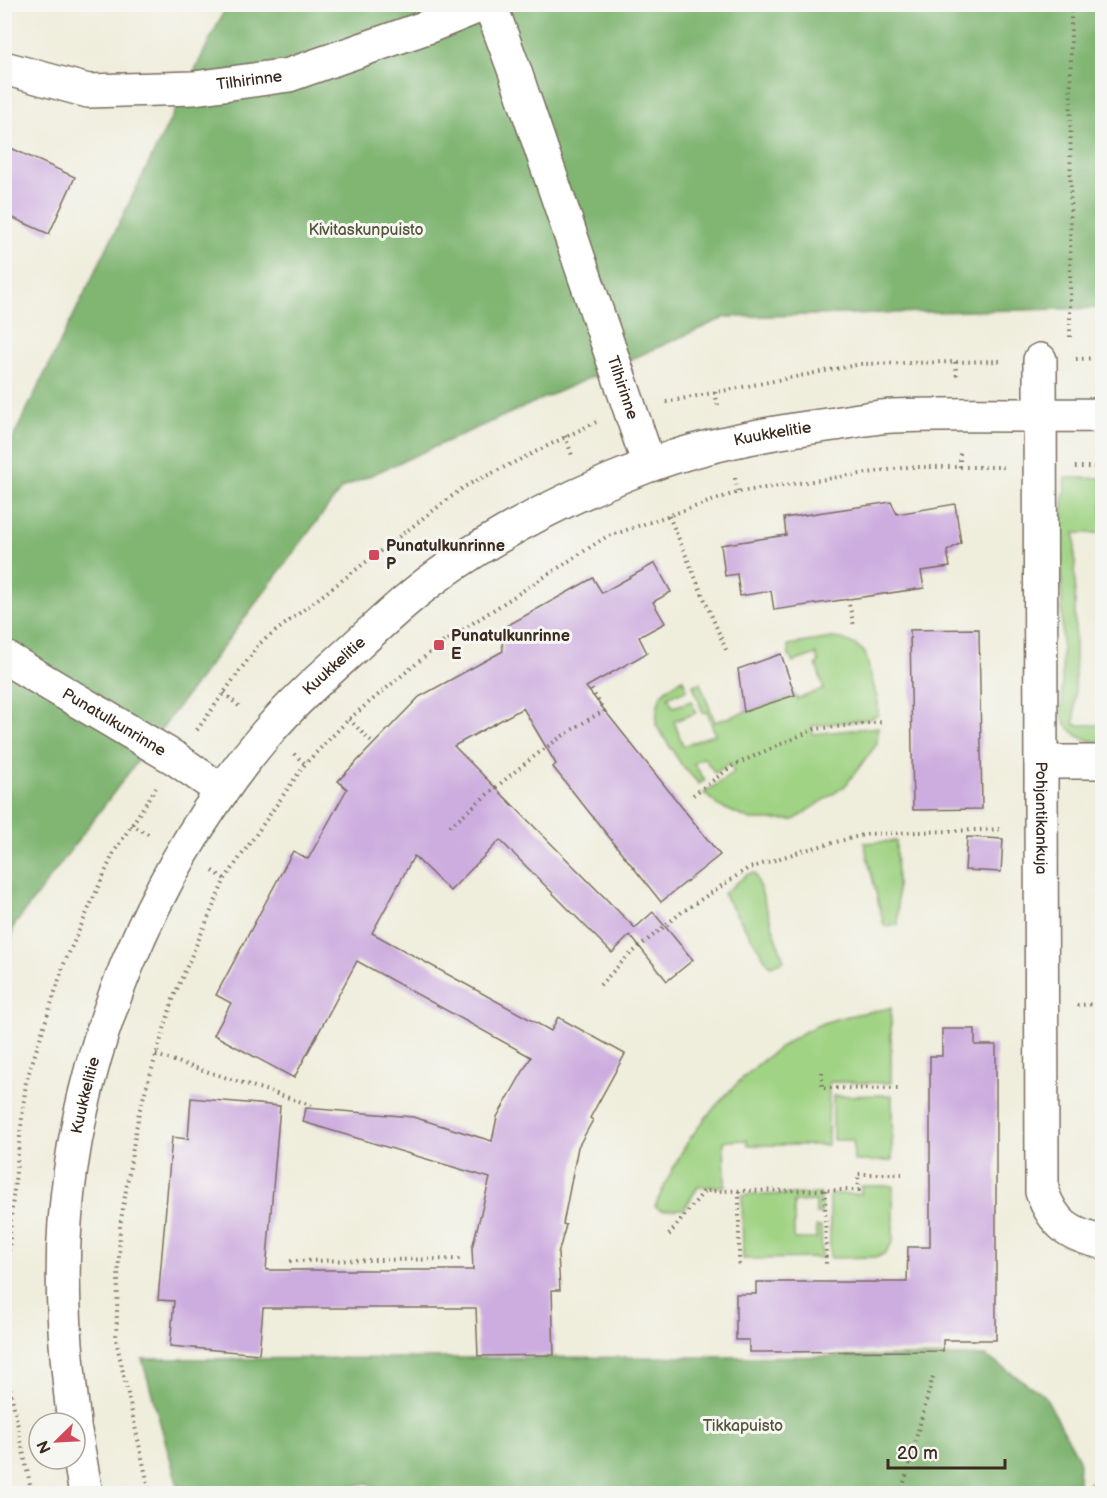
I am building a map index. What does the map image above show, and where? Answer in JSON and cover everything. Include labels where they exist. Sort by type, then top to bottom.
[{"type":"street","name":"Tilhirinne","points":[[4,68],[88,91],[194,88],[289,75],[427,27],[484,4]]},
{"type":"street","name":"Tilhirinne","points":[[490,4],[649,465]]},
{"type":"street","name":"Pohjantikankuja","points":[[1055,360],[1041,416],[1042,1192],[1048,1208],[1072,1233],[1102,1242]]},
{"type":"street","name":"Kuukkelitie","points":[[73,1411],[62,1289],[70,1171],[83,1102],[115,994],[146,922],[184,852],[222,791],[268,732],[315,683],[382,621],[450,566],[513,528],[649,465],[727,443],[807,427],[890,416],[1102,415]]},
{"type":"street","name":"Punatulkunrinne","points":[[4,657],[176,759],[222,791]]},
{"type":"street","points":[[1041,762],[1102,762]]},
{"type":"street","points":[[82,1471],[86,1494]]},
{"type":"path","points":[[1055,360],[1071,4]]},
{"type":"path","points":[[631,410],[861,364],[1102,358]]},
{"type":"path","points":[[150,1494],[116,1340],[120,1226],[139,1112],[174,996],[225,879],[305,764],[349,719],[439,645],[606,537],[738,492],[908,467],[1102,467]]},
{"type":"path","points":[[669,516],[727,652]]},
{"type":"path","points":[[848,599],[854,626]]},
{"type":"path","points":[[450,826],[522,766],[577,725],[604,711],[589,685]]},
{"type":"path","points":[[349,719],[373,744]]},
{"type":"path","points":[[693,795],[734,765],[815,729],[883,722]]},
{"type":"path","points":[[600,985],[628,956],[682,912],[747,869],[805,850],[867,834],[1041,829]]},
{"type":"path","points":[[1077,1005],[1102,1004]]},
{"type":"path","points":[[156,1055],[311,1105]]},
{"type":"path","points":[[822,1072],[822,1088],[900,1089]]},
{"type":"path","points":[[669,1235],[704,1191],[859,1190],[858,1174],[902,1174]]},
{"type":"path","points":[[825,1190],[826,1267]]},
{"type":"path","points":[[738,1191],[739,1266]]},
{"type":"path","points":[[290,1261],[463,1259]]},
{"type":"path","points":[[4,1359],[32,1494]]},
{"type":"path","points":[[901,1494],[933,1376]]},
{"type":"green space","name":"Kivitaskunpuisto","points":[[227,5],[1102,5],[1102,308],[726,317],[342,488],[13,927],[5,991],[5,454]]},
{"type":"green space","points":[[1066,478],[1102,478],[1102,533],[1075,533],[1075,725],[1102,725],[1102,742],[1089,740],[1074,733],[1062,717],[1062,515]]},
{"type":"green space","points":[[832,638],[850,642],[865,653],[878,702],[878,715],[870,719],[812,726],[813,734],[878,727],[877,744],[845,786],[794,820],[751,820],[719,806],[704,793],[734,772],[730,763],[715,773],[703,757],[694,764],[705,780],[699,784],[681,764],[656,725],[659,701],[664,691],[683,679],[687,690],[668,697],[673,707],[692,701],[696,713],[674,721],[683,746],[715,734],[707,712],[703,713],[693,685],[700,683],[715,722],[795,695],[797,699],[824,689],[816,664],[819,662],[816,654],[793,662],[789,656],[788,645]]},
{"type":"green space","points":[[896,841],[898,925],[884,926],[864,843]]},
{"type":"green space","points":[[755,873],[784,961],[770,966],[723,894],[748,874]]},
{"type":"green space","points":[[891,1008],[891,1083],[829,1082],[828,1145],[748,1145],[747,1140],[724,1141],[725,1186],[698,1187],[684,1209],[661,1210],[655,1206],[688,1141],[730,1090],[760,1063],[791,1040],[816,1026],[847,1016]]},
{"type":"green space","points":[[892,1095],[892,1161],[854,1161],[853,1140],[833,1140],[833,1096]]},
{"type":"green space","points":[[861,1186],[893,1186],[893,1242],[885,1253],[878,1257],[830,1258],[830,1194],[861,1194]]},
{"type":"green space","points":[[821,1194],[821,1214],[816,1214],[816,1201],[794,1202],[794,1239],[816,1239],[816,1227],[821,1227],[822,1258],[743,1259],[742,1195]]},
{"type":"green space","name":"Tikkapuisto","points":[[986,1356],[1045,1396],[1079,1459],[1078,1484],[1071,1493],[386,1494],[367,1483],[325,1494],[180,1493],[142,1359]]},
{"type":"green space","points":[[1089,1483],[1102,1483],[1102,1493],[1086,1493]]},
{"type":"building","points":[[4,145],[75,177],[49,234],[4,214]]},
{"type":"building","points":[[891,502],[897,514],[955,504],[961,543],[947,551],[950,567],[921,571],[924,588],[774,610],[771,591],[740,596],[737,574],[725,576],[721,545],[786,535],[784,518]]},
{"type":"building","points":[[655,563],[671,592],[653,602],[665,623],[639,637],[647,653],[586,687],[720,855],[661,902],[553,767],[556,764],[523,708],[454,746],[635,928],[653,912],[693,960],[667,981],[630,935],[612,953],[500,840],[450,891],[414,856],[372,933],[551,1031],[558,1017],[625,1054],[590,1118],[593,1120],[578,1147],[563,1224],[566,1225],[558,1254],[560,1290],[552,1290],[554,1355],[478,1356],[476,1308],[263,1308],[259,1354],[170,1346],[174,1301],[158,1300],[172,1137],[188,1139],[191,1098],[280,1106],[266,1270],[473,1270],[472,1248],[490,1178],[303,1122],[306,1108],[413,1117],[492,1141],[497,1117],[531,1057],[357,961],[294,1078],[214,1035],[231,1003],[216,995],[293,851],[308,859],[347,789],[338,781],[419,697],[503,651],[501,629],[593,578],[602,593]]},
{"type":"building","points":[[979,629],[982,809],[913,810],[910,630]]},
{"type":"building","points":[[781,654],[795,695],[744,712],[738,669]]},
{"type":"building","points":[[967,837],[1003,839],[1001,872],[965,870]]},
{"type":"building","points":[[942,1029],[975,1029],[975,1045],[996,1045],[996,1340],[943,1340],[943,1351],[749,1352],[749,1340],[736,1340],[736,1294],[756,1294],[756,1282],[907,1282],[908,1247],[930,1247],[930,1056],[942,1056]]},
{"type":"place","name":"Punatulkunrinne P","points":[[374,555]]},
{"type":"place","name":"Punatulkunrinne E","points":[[439,645]]}]
